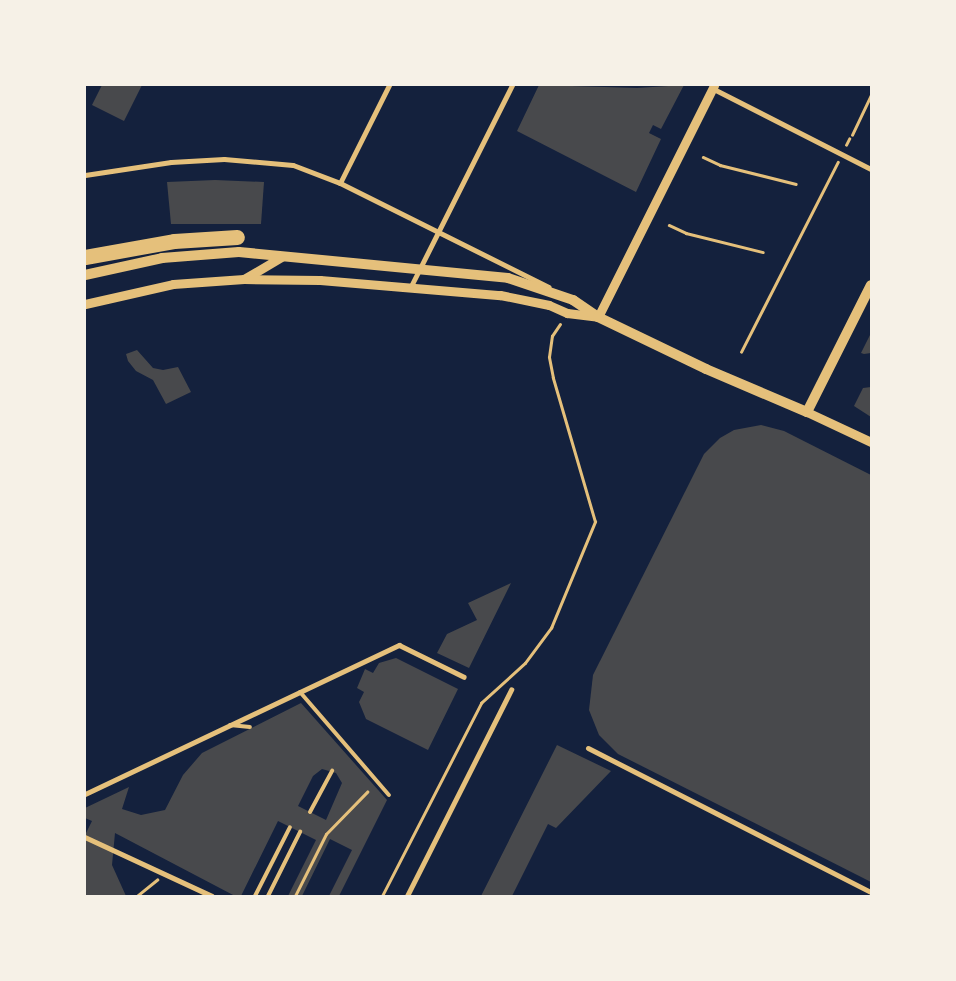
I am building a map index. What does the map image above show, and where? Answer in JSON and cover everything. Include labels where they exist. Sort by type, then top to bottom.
[{"type":"highway","points":[[85,257],[166,242],[237,238]]},
{"type":"main road","points":[[85,275],[204,252],[283,256],[508,278],[563,295],[598,316],[762,394],[807,412],[871,285]]},
{"type":"street","points":[[340,183],[389,85]]},
{"type":"street","points":[[412,286],[512,85]]},
{"type":"street","points":[[85,304],[173,284],[244,279],[412,286],[517,298],[549,305],[567,313],[598,316],[713,86],[871,169]]},
{"type":"street","points":[[85,175],[171,162],[224,158],[293,165],[340,183],[563,295]]},
{"type":"street","points":[[244,279],[283,256]]},
{"type":"street","points":[[807,412],[871,442]]},
{"type":"street","points":[[85,794],[399,645],[464,677]]},
{"type":"street","points":[[407,896],[511,690]]},
{"type":"street","points":[[588,748],[871,892]]},
{"type":"street","points":[[85,837],[212,896]]},
{"type":"lane","points":[[300,692],[389,795]]},
{"type":"lane","points":[[230,725],[250,727]]},
{"type":"lane","points":[[343,751],[346,745]]},
{"type":"lane","points":[[310,812],[332,771]]},
{"type":"lane","points":[[255,896],[290,827]]},
{"type":"lane","points":[[268,896],[300,832]]},
{"type":"path","points":[[852,134],[871,96]]},
{"type":"path","points":[[741,352],[849,140]]},
{"type":"path","points":[[702,157],[720,165],[796,184]]},
{"type":"path","points":[[669,225],[686,233],[763,252]]},
{"type":"path","points":[[382,896],[481,703],[525,663],[551,628],[596,522],[552,378],[550,357],[552,336],[560,324]]},
{"type":"path","points":[[295,896],[326,834],[367,792]]},
{"type":"building","points":[[102,85],[142,85],[124,121],[92,105]]},
{"type":"building","points":[[539,85],[637,88],[684,85],[661,129],[653,125],[649,133],[661,139],[636,192],[517,131]]},
{"type":"building","points":[[215,180],[264,182],[261,224],[171,224],[167,182]]},
{"type":"building","points":[[871,333],[871,353],[861,353]]},
{"type":"building","points":[[137,350],[153,368],[163,370],[178,367],[191,392],[166,404],[153,380],[136,371],[128,361],[126,354]]},
{"type":"building","points":[[871,387],[871,417],[854,406],[863,388]]},
{"type":"building","points":[[761,425],[784,431],[871,475],[871,882],[618,754],[599,735],[589,710],[593,675],[704,454],[720,438],[734,430]]},
{"type":"building","points":[[511,583],[469,668],[437,653],[447,634],[477,620],[468,603]]},
{"type":"building","points":[[396,658],[458,689],[428,750],[366,719],[359,702],[364,692],[357,688],[365,669],[373,673],[379,663]]},
{"type":"building","points":[[301,703],[387,800],[339,896],[329,896],[352,850],[330,839],[302,896],[288,896],[316,840],[278,821],[241,896],[235,896],[115,833],[112,865],[126,896],[85,896],[85,835],[92,821],[85,818],[85,808],[129,787],[122,809],[141,815],[165,810],[183,775],[202,753]],"holes":[[[322,769],[336,773],[342,783],[326,820],[298,806],[313,776]]]},
{"type":"building","points":[[557,745],[611,771],[556,828],[548,824],[512,896],[481,896]]}]
